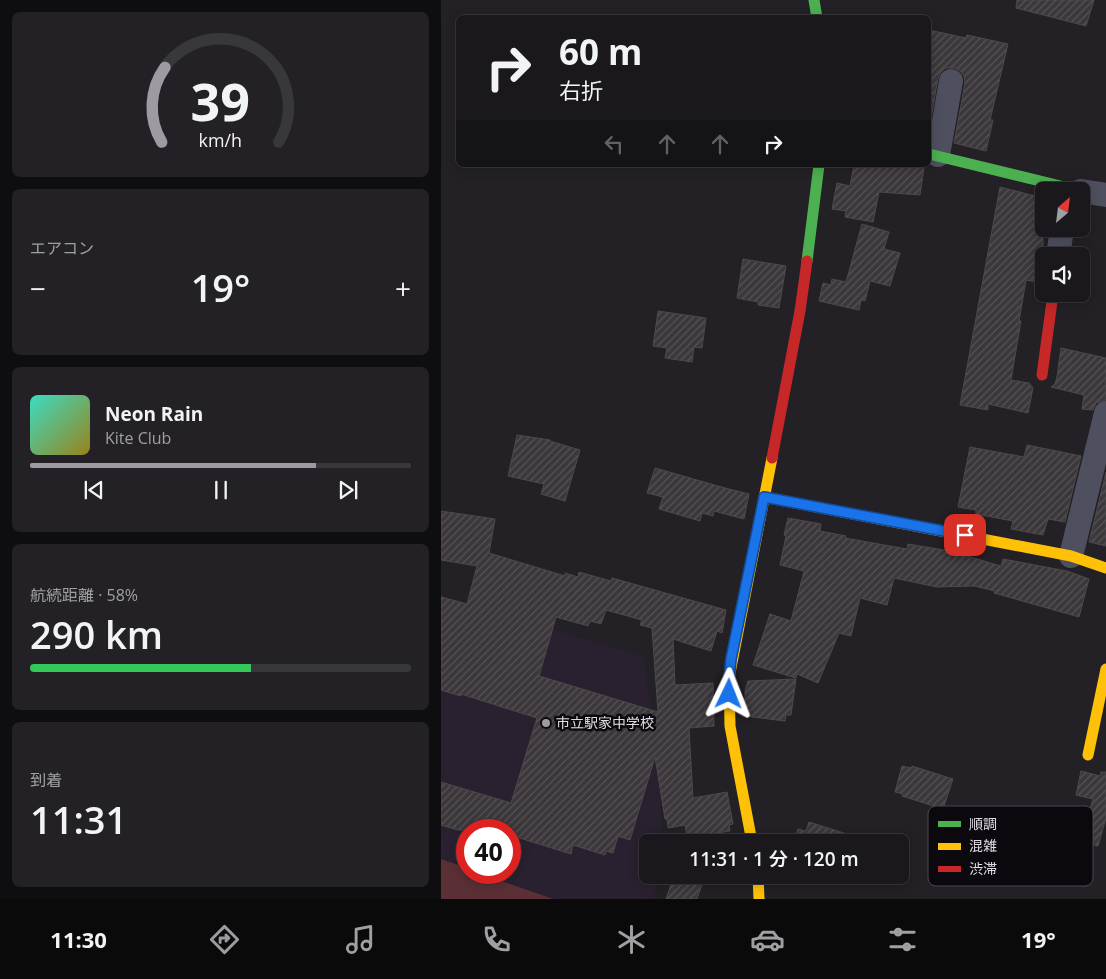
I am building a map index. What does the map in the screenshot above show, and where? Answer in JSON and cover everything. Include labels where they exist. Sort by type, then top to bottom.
[{"type":"street","points":[[814,0],[816,15]]},
{"type":"street","points":[[951,80],[933,154],[1040,182]]},
{"type":"street","points":[[750,834],[730,726],[729,678],[800,311],[819,167]]},
{"type":"street","points":[[1090,193],[1106,195]]},
{"type":"street","points":[[1042,374],[1052,302]]},
{"type":"street","points":[[1071,556],[1106,413]]},
{"type":"street","points":[[764,497],[1071,556],[1106,568]]},
{"type":"street","points":[[1088,755],[1106,669]]},
{"type":"street","points":[[758,884],[759,899]]},
{"type":"shaded area","name":"市立駅家中学校","points":[[441,595],[644,657],[660,790],[662,834],[639,834],[639,884],[657,884],[654,899],[441,899]]},
{"type":"shaded area","points":[[441,859],[456,864],[456,884],[510,884],[553,899],[441,899]]},
{"type":"building","points":[[1017,0],[1094,0],[1086,26],[1016,8]]},
{"type":"building","points":[[931,30],[966,38],[967,35],[1008,44],[990,120],[993,120],[986,151],[954,143],[965,83],[964,76],[954,68],[946,68],[938,78],[931,118]]},
{"type":"building","points":[[854,167],[924,168],[920,195],[879,192],[873,222],[845,217],[846,211],[832,209],[837,183],[850,186]]},
{"type":"building","points":[[1000,187],[1035,196],[1035,238],[1043,238],[1043,247],[1035,247],[1035,282],[1026,280],[1011,380],[1029,383],[1033,388],[1028,413],[988,404],[988,410],[960,405]]},
{"type":"building","points":[[862,224],[889,232],[884,249],[900,253],[890,286],[870,281],[865,301],[861,300],[859,310],[819,301],[823,283],[831,285],[832,279],[846,282]]},
{"type":"building","points":[[743,259],[786,266],[779,308],[758,305],[758,302],[737,298]]},
{"type":"building","points":[[658,311],[706,318],[702,348],[694,347],[692,362],[665,358],[667,348],[653,346]]},
{"type":"building","points":[[1061,348],[1106,358],[1106,400],[1096,403],[1093,410],[1082,409],[1084,395],[1051,387],[1055,384],[1057,377]]},
{"type":"building","points":[[517,435],[550,440],[580,450],[565,501],[541,494],[544,484],[508,476]]},
{"type":"building","points":[[1027,445],[1081,456],[1065,522],[1048,519],[1043,535],[1011,529],[1013,521],[976,514],[976,510],[958,507],[970,447],[1024,457]]},
{"type":"building","points":[[655,468],[749,494],[744,519],[714,511],[713,516],[702,513],[700,521],[659,509],[663,497],[647,493]]},
{"type":"building","points":[[1106,472],[1106,546],[1089,542]]},
{"type":"building","points":[[441,511],[495,519],[489,553],[565,576],[565,573],[578,577],[579,572],[611,581],[612,578],[726,610],[722,633],[717,631],[711,651],[673,639],[675,685],[713,683],[714,726],[689,728],[693,798],[727,792],[733,824],[729,825],[730,831],[711,834],[687,834],[685,825],[668,828],[655,757],[630,840],[618,836],[613,853],[606,851],[605,855],[573,845],[571,854],[521,838],[521,819],[456,819],[456,829],[441,825],[441,782],[511,803],[537,718],[461,694],[461,696],[441,690],[441,597],[467,604],[477,566],[441,560]],"holes":[[[606,610],[642,620],[640,625],[652,628],[658,712],[539,676],[556,617],[588,626],[590,621],[601,624]]]},
{"type":"building","points":[[788,518],[821,524],[820,531],[846,536],[845,538],[907,549],[908,544],[950,551],[1001,566],[1003,559],[1067,571],[1089,579],[1079,617],[974,586],[937,587],[894,578],[887,605],[860,598],[851,636],[839,633],[818,683],[797,674],[796,678],[753,665],[770,614],[791,621],[804,571],[780,565]]},
{"type":"building","points":[[796,679],[791,715],[786,715],[785,721],[745,716],[745,691],[748,681]]},
{"type":"building","points":[[902,766],[911,768],[912,766],[953,779],[944,806],[934,806],[895,792]]},
{"type":"building","points":[[1081,771],[1100,776],[1101,772],[1106,772],[1106,818],[1098,846],[1093,845],[1093,806],[1091,806],[1093,799],[1076,795]]},
{"type":"building","points":[[809,822],[847,834],[796,834],[798,829],[806,831]]},
{"type":"building","points":[[671,884],[702,884],[697,899],[666,899]]},
{"type":"traffic: fast","points":[[814,0],[816,15]]},
{"type":"traffic: fast","points":[[931,154],[1044,182]]},
{"type":"traffic: fast","points":[[807,261],[819,167]]},
{"type":"traffic: slow","points":[[750,834],[730,726],[729,678],[772,458]]},
{"type":"traffic: slow","points":[[764,497],[1071,556],[1106,568]]},
{"type":"traffic: slow","points":[[1088,755],[1106,669]]},
{"type":"traffic: slow","points":[[758,884],[759,899]]},
{"type":"traffic: jam","points":[[772,458],[800,311],[807,261]]},
{"type":"traffic: jam","points":[[1042,375],[1052,302]]},
{"type":"place","name":"市立駅家中学校","points":[[546,723]]},
{"type":"route","points":[[729,694],[731,659],[764,497],[965,535]]}]
